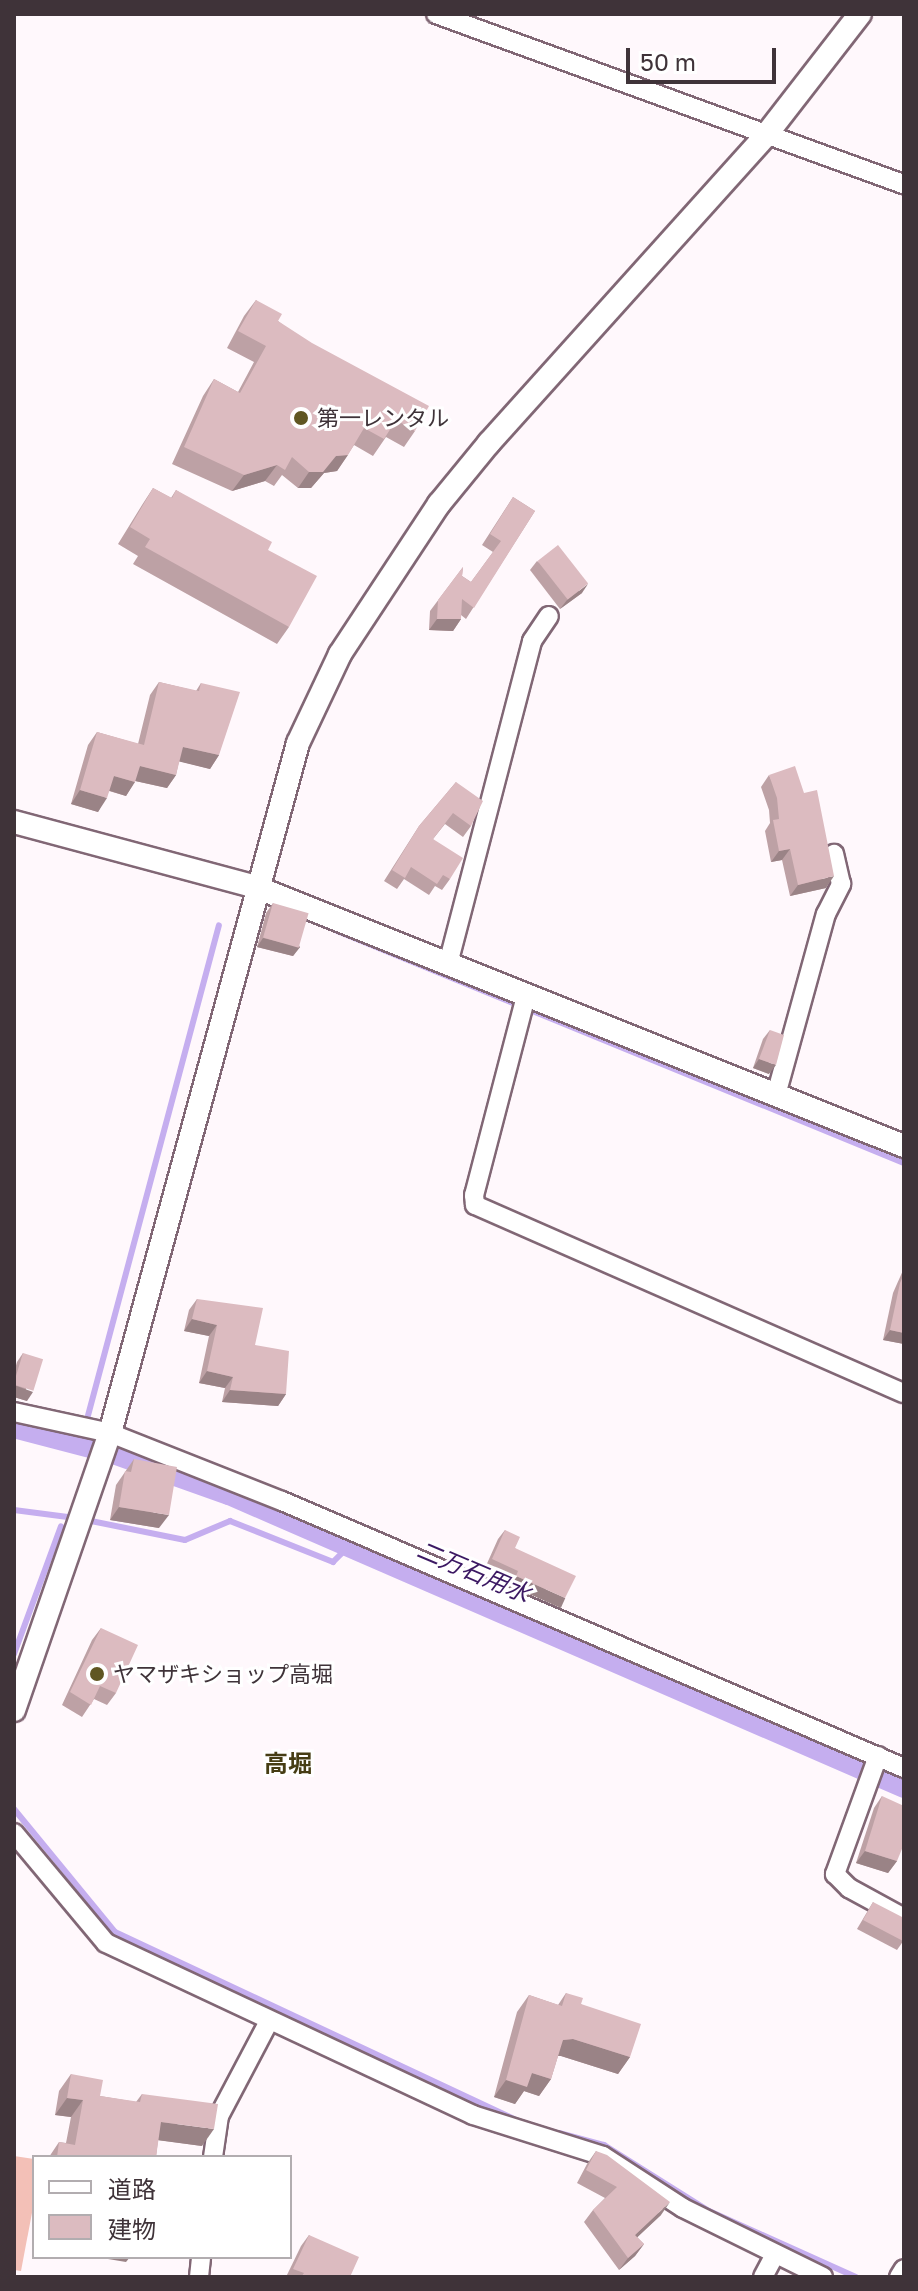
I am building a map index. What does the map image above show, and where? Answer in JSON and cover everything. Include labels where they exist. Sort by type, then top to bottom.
[{"type":"street","points":[[436,14],[904,184]]},
{"type":"street","points":[[14,1710],[110,1433],[256,887],[298,743],[340,654],[381,588],[489,443],[766,135],[860,14]]},
{"type":"street","points":[[448,964],[532,641],[549,616]]},
{"type":"street","points":[[14,822],[256,887],[904,1146]]},
{"type":"street","points":[[776,1095],[826,914],[841,884],[834,854]]},
{"type":"street","points":[[526,996],[477,1182],[475,1205],[904,1393]]},
{"type":"street","points":[[14,1412],[110,1433],[904,1768]]},
{"type":"street","points":[[878,1756],[835,1874],[849,1888],[904,1918]]},
{"type":"street","points":[[14,1833],[106,1943],[473,2115],[603,2156],[683,2208],[823,2277]]},
{"type":"street","points":[[213,2155],[219,2116],[269,2021]]},
{"type":"street","points":[[763,2277],[775,2254]]},
{"type":"street","points":[[899,2277],[904,2269]]},
{"type":"shaded area","points":[[14,2156],[32,2159],[32,2213],[21,2271],[14,2270]]},
{"type":"building","points":[[256,300],[282,314],[278,321],[312,343],[429,406],[415,431],[396,420],[384,439],[364,428],[348,455],[336,456],[323,472],[309,472],[292,457],[285,470],[277,465],[244,475],[184,447],[214,379],[240,393],[266,346],[238,331]]},
{"type":"building","points":[[153,488],[172,498],[176,490],[272,542],[268,550],[317,576],[289,627],[145,547],[150,539],[130,527]]},
{"type":"building","points":[[513,497],[535,511],[474,608],[462,599],[461,619],[437,619],[438,600],[463,567],[462,576],[471,582],[501,541],[490,534]]},
{"type":"building","points":[[558,545],[588,584],[568,600],[538,561]]},
{"type":"building","points":[[159,682],[199,691],[201,683],[240,692],[219,755],[183,747],[176,775],[140,766],[135,782],[114,776],[107,798],[80,790],[97,732],[144,745]]},
{"type":"building","points":[[795,766],[804,793],[817,790],[834,876],[798,885],[790,849],[779,851],[773,820],[779,819],[777,798],[769,775]]},
{"type":"building","points":[[456,782],[483,801],[471,826],[453,813],[433,839],[463,858],[450,879],[443,875],[437,884],[411,867],[405,878],[392,870],[419,826]]},
{"type":"building","points":[[273,903],[309,913],[299,948],[263,938]]},
{"type":"building","points":[[770,1030],[784,1035],[776,1065],[759,1059]]},
{"type":"building","points":[[904,1274],[904,1333],[890,1330]]},
{"type":"building","points":[[197,1299],[263,1308],[255,1345],[289,1351],[286,1394],[230,1390],[233,1377],[207,1371],[217,1325],[192,1319]]},
{"type":"building","points":[[23,1353],[43,1359],[33,1391],[14,1385]]},
{"type":"building","points":[[134,1459],[177,1467],[169,1515],[119,1507],[125,1471],[131,1472]]},
{"type":"building","points":[[505,1530],[520,1537],[515,1548],[576,1576],[565,1598],[516,1576],[518,1571],[492,1559]]},
{"type":"building","points":[[101,1628],[138,1645],[116,1693],[100,1686],[91,1705],[70,1692]]},
{"type":"building","points":[[882,1796],[904,1806],[904,1844],[897,1861],[865,1851]]},
{"type":"building","points":[[873,1902],[904,1918],[903,1941],[863,1920]]},
{"type":"building","points":[[566,1993],[583,1998],[581,2004],[641,2024],[630,2057],[573,2039],[563,2040],[551,2079],[532,2073],[527,2087],[506,2080],[529,1995],[562,2006]]},
{"type":"building","points":[[71,2074],[103,2080],[100,2096],[140,2102],[142,2094],[218,2104],[214,2129],[161,2122],[156,2155],[57,2155],[59,2142],[75,2145],[83,2100],[67,2098]]},
{"type":"building","points":[[596,2151],[607,2155],[670,2202],[635,2235],[644,2244],[628,2258],[593,2210],[617,2187],[586,2170]]},
{"type":"building","points":[[309,2235],[359,2257],[350,2277],[301,2277],[304,2273],[293,2269]]},
{"type":"waterway","points":[[86,1423],[219,925]]},
{"type":"waterway","points":[[337,931],[904,1163]]},
{"type":"waterway","name":"二万石用水","points":[[14,1427],[113,1453],[229,1494],[904,1787]]},
{"type":"waterway","points":[[14,1510],[75,1518]]},
{"type":"waterway","points":[[86,1520],[185,1540],[230,1521],[333,1562],[348,1547]]},
{"type":"waterway","points":[[14,1654],[61,1526]]},
{"type":"waterway","points":[[14,1809],[115,1932],[517,2120]]},
{"type":"waterway","points":[[559,2133],[604,2145],[709,2211],[856,2277]]},
{"type":"place","name":"第一レンタル","points":[[301,418]]},
{"type":"place","name":"ヤマザキショップ高堀","points":[[97,1674]]},
{"type":"district","name":"高堀","points":[[288,1763]]}]
